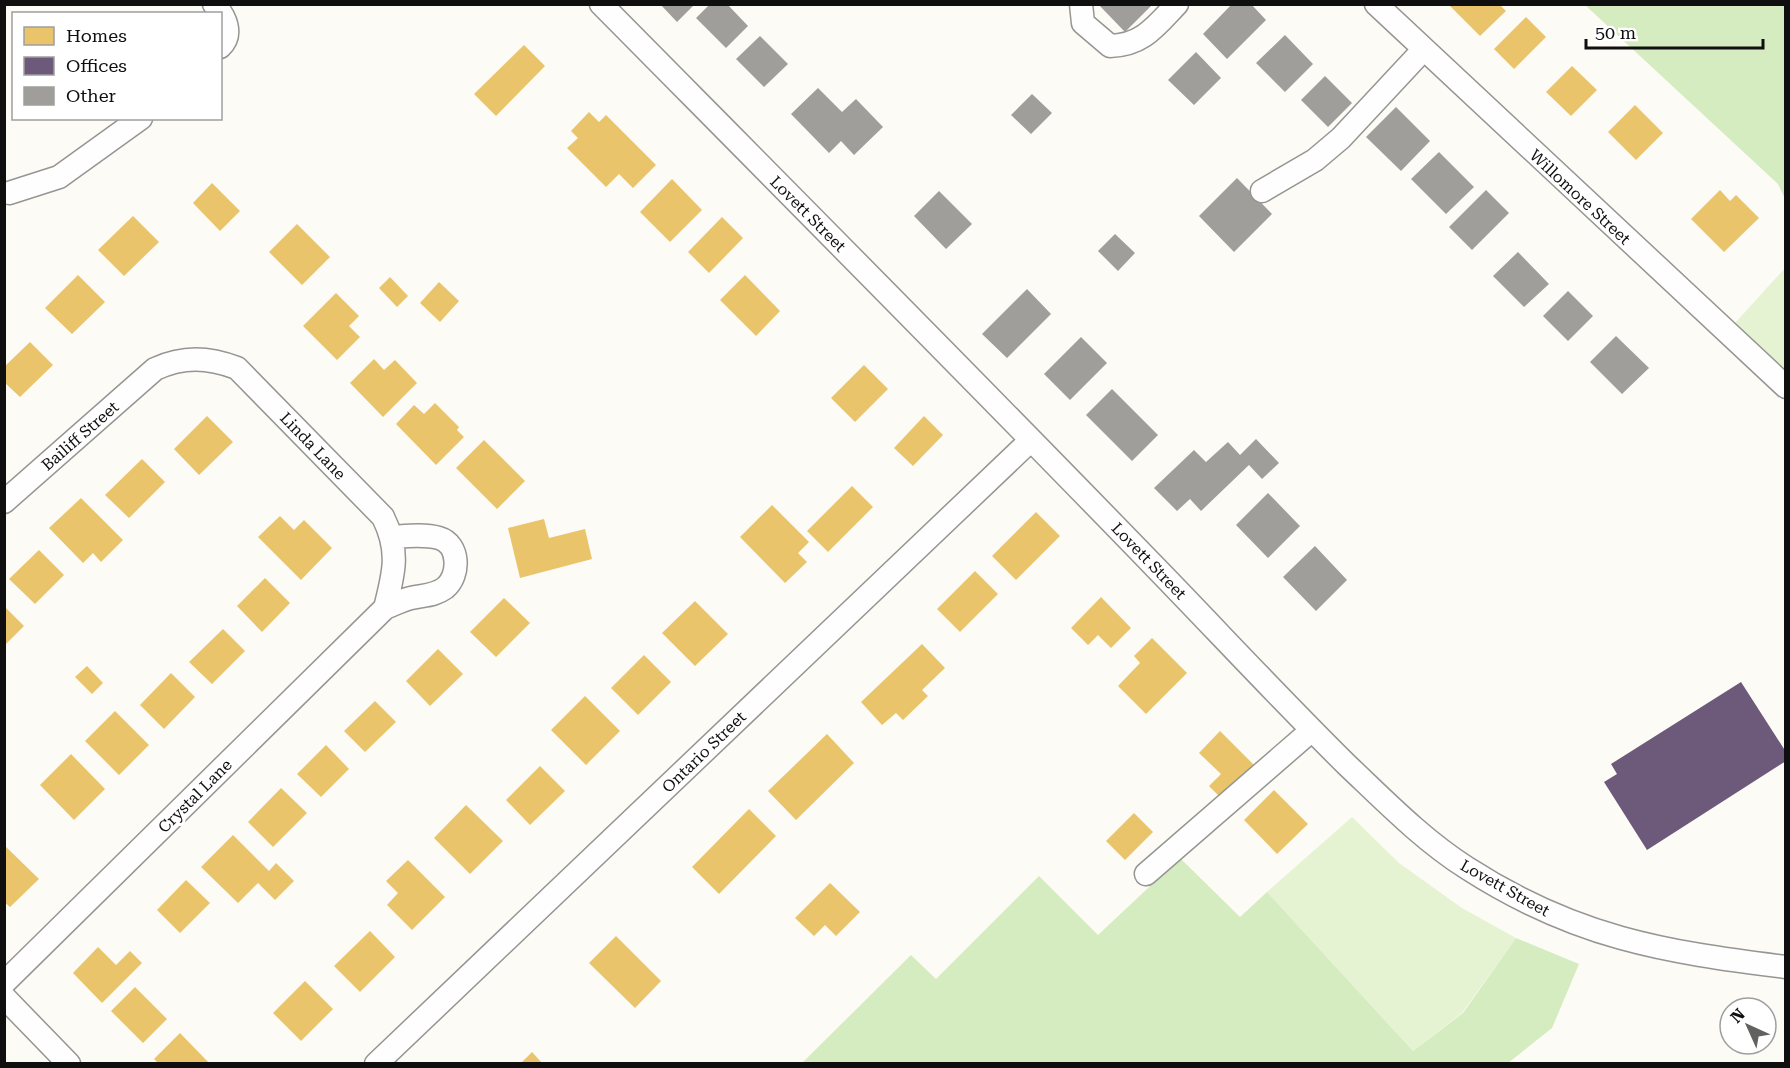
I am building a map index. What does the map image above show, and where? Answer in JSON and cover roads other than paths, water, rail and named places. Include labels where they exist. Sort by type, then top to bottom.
[{"type":"street","name":"Lovett Street","points":[[601,4],[1031,440],[1312,730],[1388,804],[1437,846],[1467,868],[1524,901],[1596,933],[1694,956],[1785,968]]},
{"type":"street","points":[[1081,4],[1083,23],[1110,46],[1129,46],[1151,31],[1177,4]]},
{"type":"street","name":"Willomore Street","points":[[1376,4],[1785,387]]},
{"type":"street","points":[[222,13],[228,30],[222,46]]},
{"type":"street","points":[[1262,191],[1315,160],[1341,138],[1424,49]]},
{"type":"street","points":[[9,193],[59,177],[138,120]]},
{"type":"street","name":"Linda Lane","points":[[155,369],[173,361],[196,359],[217,361],[237,368],[383,518],[393,537]]},
{"type":"street","name":"Bailiff Street","points":[[4,502],[155,369]]},
{"type":"street","name":"Ontario Street","points":[[376,1064],[1031,440]]},
{"type":"street","points":[[423,536],[442,539],[451,549],[457,564],[455,576],[447,587],[432,596],[410,598],[385,608],[394,572],[393,537],[423,536]]},
{"type":"street","name":"Crystal Lane","points":[[4,983],[385,608]]},
{"type":"street","points":[[1146,874],[1312,730]]},
{"type":"street","points":[[4,997],[69,1064]]}]
